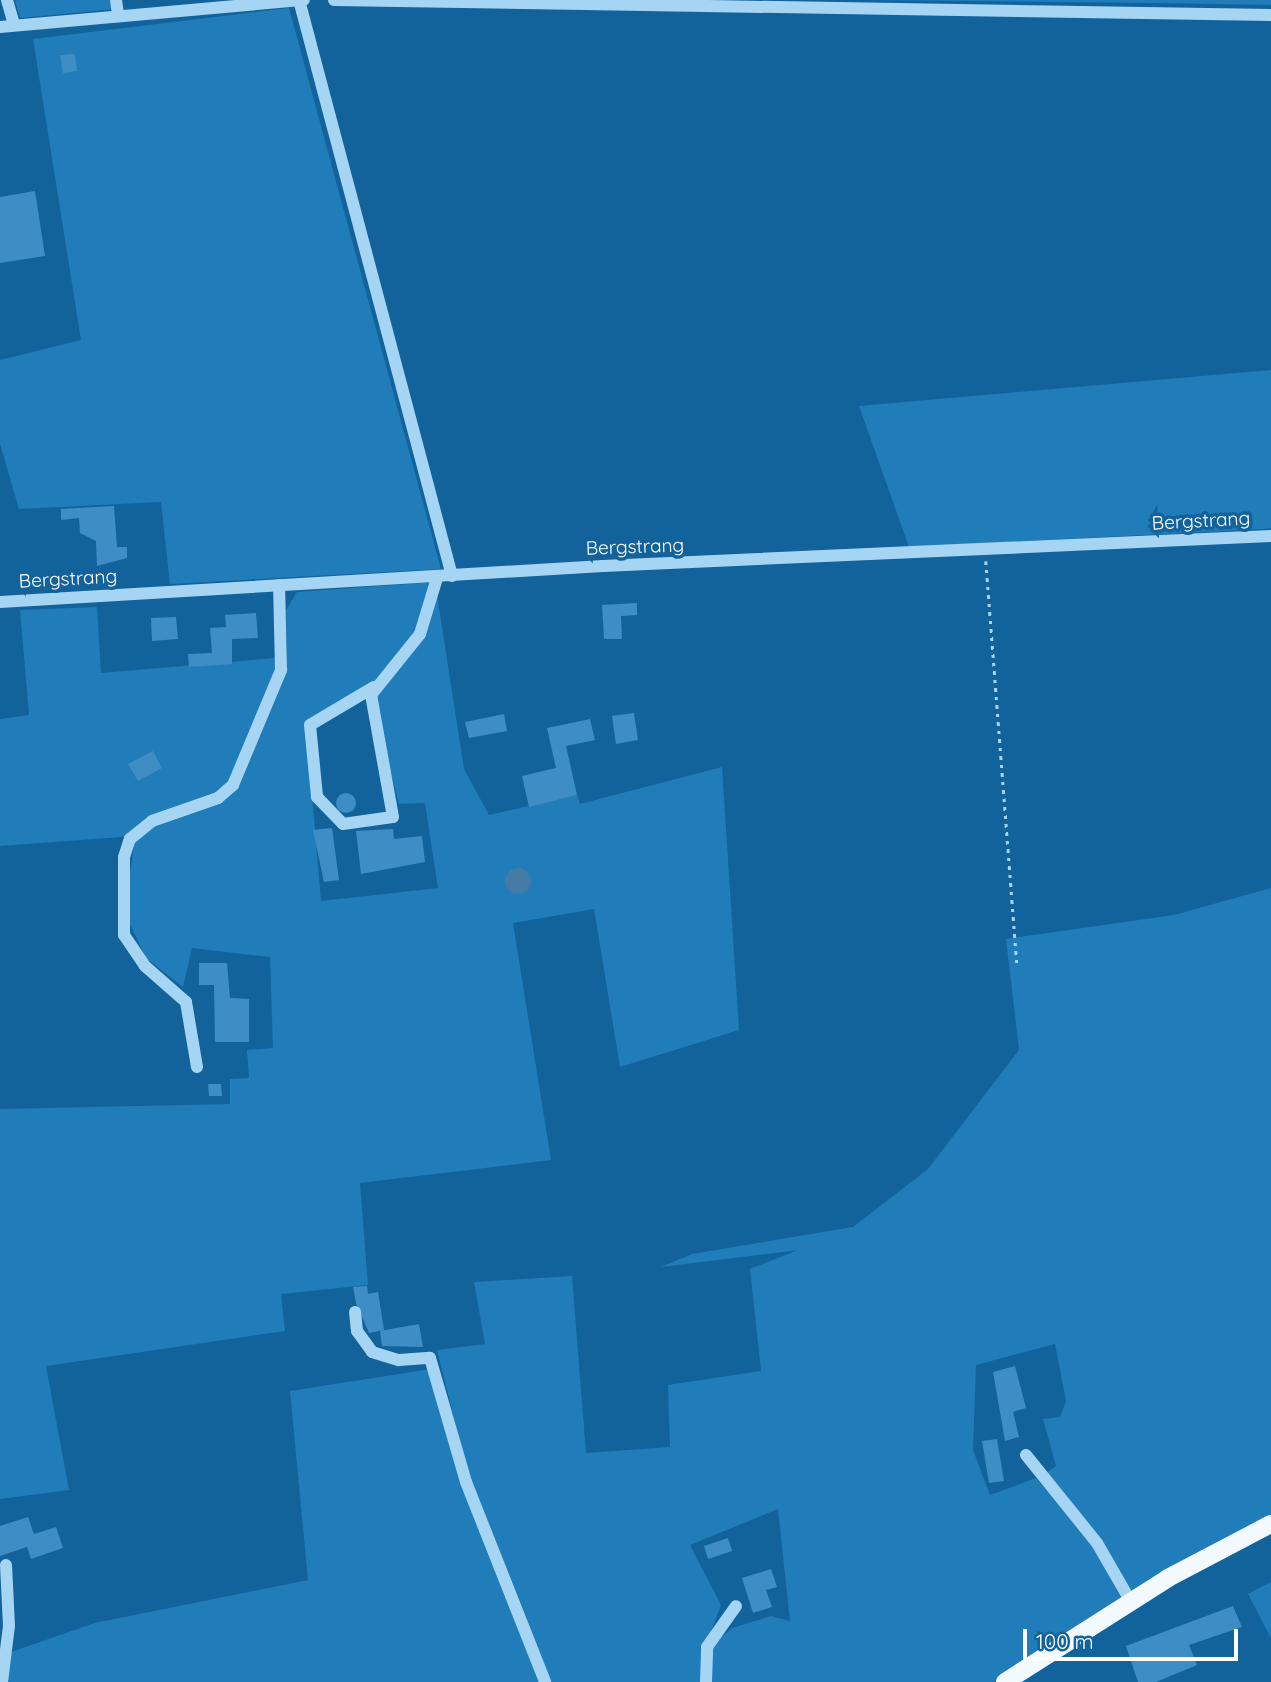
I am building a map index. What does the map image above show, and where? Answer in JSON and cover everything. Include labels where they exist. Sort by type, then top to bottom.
[{"type":"main road","points":[[1005,1682],[1131,1602],[1271,1524]]},
{"type":"street","points":[[7,0],[14,25]]},
{"type":"street","points":[[116,0],[118,15]]},
{"type":"street","points":[[0,27],[302,0],[452,576]]},
{"type":"street","points":[[334,0],[1270,18]]},
{"type":"street","name":"Bergstrang","points":[[0,602],[452,576],[1271,536]]},
{"type":"street","points":[[374,687],[393,817],[343,824],[317,797],[310,725],[374,687],[420,634],[433,607],[437,578]]},
{"type":"street","points":[[197,1067],[186,1002],[145,966],[124,935],[124,857],[130,839],[152,821],[218,798],[233,785],[281,670],[279,585]]},
{"type":"street","points":[[355,1312],[357,1331],[372,1352],[399,1360],[430,1358],[466,1482],[545,1682]]},
{"type":"street","points":[[1026,1455],[1097,1543],[1131,1602]]},
{"type":"street","points":[[2,1682],[9,1626],[6,1565]]},
{"type":"street","points":[[706,1682],[707,1647],[736,1606]]},
{"type":"path","points":[[985,550],[1017,967]]},
{"type":"shaded area","points":[[15,0],[114,0],[116,9],[20,18]]},
{"type":"shaded area","points":[[863,0],[1271,0],[1271,5],[1155,3]]},
{"type":"shaded area","points":[[289,8],[441,569],[170,584],[161,502],[19,509],[0,444],[0,360],[81,340],[33,39]]},
{"type":"shaded area","points":[[1271,370],[1271,528],[1264,529],[909,547],[859,406]]},
{"type":"shaded area","points":[[435,582],[464,769],[489,815],[577,795],[580,804],[722,767],[739,1030],[620,1067],[594,909],[513,923],[551,1160],[360,1183],[368,1285],[281,1294],[285,1331],[46,1366],[69,1490],[0,1499],[0,1109],[230,1104],[230,1079],[249,1078],[247,1050],[273,1048],[270,957],[192,948],[183,987],[146,958],[125,913],[135,836],[0,846],[0,719],[29,715],[20,610],[97,607],[101,673],[287,657],[286,610],[297,592]],"holes":[[[369,688],[399,804],[425,803],[438,888],[321,901],[306,726]]]},
{"type":"shaded area","points":[[518,868],[527,872],[531,881],[527,890],[518,894],[509,890],[505,881],[509,872]]},
{"type":"shaded area","points":[[1271,888],[1271,1517],[1131,1595],[1045,1474],[1056,1466],[1043,1419],[1060,1417],[1066,1401],[1055,1344],[976,1365],[973,1450],[990,1495],[1036,1478],[1093,1546],[1123,1601],[994,1682],[550,1682],[469,1478],[437,1350],[485,1344],[474,1282],[572,1276],[586,1453],[670,1447],[668,1385],[761,1371],[750,1269],[798,1250],[661,1267],[692,1254],[853,1227],[928,1169],[1019,1050],[1006,939],[1174,915]],"holes":[[[778,1509],[790,1621],[771,1616],[732,1628],[703,1653],[721,1605],[690,1545]]]},
{"type":"shaded area","points":[[431,1369],[541,1682],[6,1682],[11,1652],[95,1623],[308,1580],[290,1391]]},
{"type":"shaded area","points":[[1271,1582],[1271,1638],[1248,1594]]},
{"type":"building","points":[[75,54],[77,71],[63,73],[60,55]]},
{"type":"building","points":[[35,191],[45,256],[0,263],[0,197]]},
{"type":"building","points":[[114,506],[117,547],[127,547],[127,558],[97,566],[96,541],[80,533],[79,518],[61,520],[61,509]]},
{"type":"building","points":[[637,603],[637,615],[621,616],[622,639],[604,639],[602,605]]},
{"type":"building","points":[[256,613],[258,638],[232,639],[232,664],[189,667],[188,654],[212,653],[210,628],[226,627],[225,615]]},
{"type":"building","points":[[176,617],[178,639],[152,641],[151,618]]},
{"type":"building","points":[[634,713],[638,740],[616,744],[612,716]]},
{"type":"building","points":[[504,714],[507,731],[469,738],[465,722]]},
{"type":"building","points":[[590,719],[595,740],[566,746],[577,795],[529,807],[522,776],[556,768],[547,728]]},
{"type":"building","points":[[153,751],[162,768],[138,781],[128,764]]},
{"type":"building","points":[[346,793],[353,796],[356,803],[353,810],[346,813],[339,810],[336,803],[339,796]]},
{"type":"building","points":[[332,828],[339,880],[324,882],[313,830]]},
{"type":"building","points":[[393,829],[394,839],[422,836],[425,862],[361,874],[356,831]]},
{"type":"building","points":[[199,963],[227,963],[230,998],[249,999],[249,1042],[215,1042],[214,985],[199,985]]},
{"type":"building","points":[[208,1084],[221,1084],[222,1096],[209,1096]]},
{"type":"building","points":[[367,1286],[368,1294],[378,1292],[384,1330],[369,1333],[356,1303],[353,1287]]},
{"type":"building","points":[[419,1324],[423,1347],[382,1346],[380,1331]]},
{"type":"building","points":[[1015,1366],[1026,1408],[1013,1412],[1019,1437],[1005,1441],[993,1372]]},
{"type":"building","points":[[997,1439],[1004,1481],[989,1483],[982,1441]]},
{"type":"building","points":[[28,1517],[34,1534],[56,1527],[63,1548],[31,1559],[27,1547],[0,1556],[0,1526]]},
{"type":"building","points":[[728,1538],[732,1551],[708,1559],[704,1546]]},
{"type":"building","points":[[771,1569],[777,1587],[766,1590],[772,1607],[753,1613],[742,1578]]},
{"type":"building","points":[[1233,1606],[1242,1627],[1189,1645],[1197,1665],[1156,1682],[1138,1682],[1126,1646]]}]
